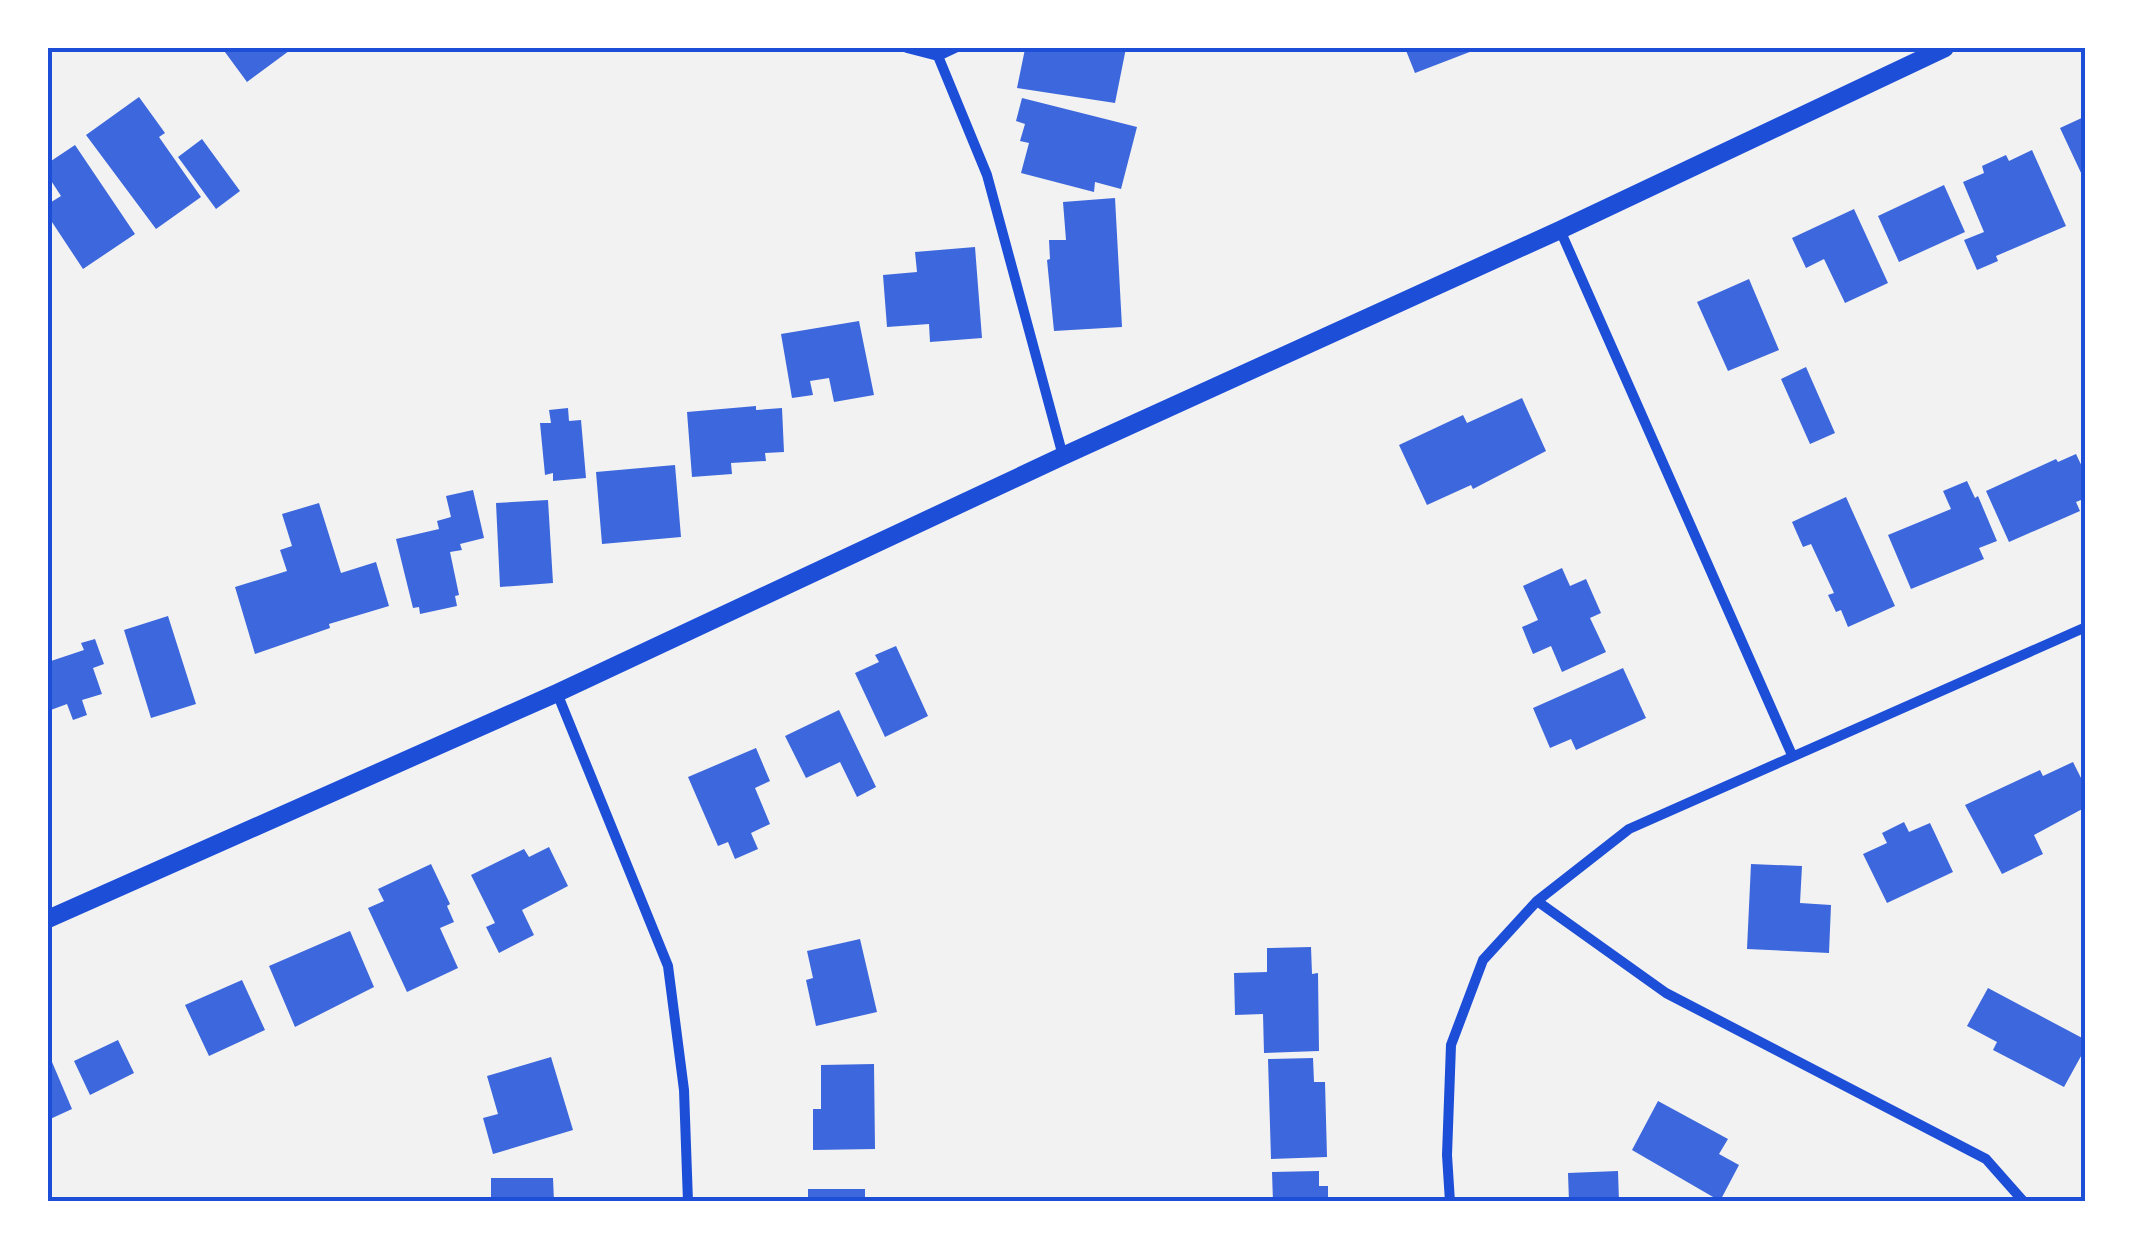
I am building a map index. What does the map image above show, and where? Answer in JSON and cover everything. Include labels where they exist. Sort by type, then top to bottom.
[{"type":"street","points":[[906,48],[938,56],[955,48]]},
{"type":"street","points":[[48,920],[557,693],[1945,48]]},
{"type":"street","points":[[938,56],[986,174],[1063,456]]},
{"type":"street","points":[[1560,230],[1792,755]]},
{"type":"street","points":[[1450,1202],[1451,1045],[1483,960],[1537,900],[1629,830],[2086,627]]},
{"type":"street","points":[[557,693],[668,966],[684,1090],[688,1202]]},
{"type":"street","points":[[1537,900],[1666,993],[1986,1159],[2024,1202]]},
{"type":"building","points":[[222,48],[293,48],[247,82]]},
{"type":"building","points":[[1126,48],[1115,103],[1017,88],[1025,49]]},
{"type":"building","points":[[1405,48],[1480,48],[1415,73]]},
{"type":"building","points":[[139,97],[165,133],[159,137],[201,197],[156,229],[86,135]]},
{"type":"building","points":[[1022,98],[1137,127],[1121,189],[1095,182],[1094,192],[1021,173],[1029,143],[1020,141],[1025,124],[1016,121]]},
{"type":"building","points":[[2086,116],[2086,174],[2082,175],[2060,128]]},
{"type":"building","points":[[202,139],[240,191],[216,209],[178,157]]},
{"type":"building","points":[[75,145],[135,234],[83,269],[48,216],[48,204],[61,196],[48,176],[48,163]]},
{"type":"building","points":[[2032,150],[2066,226],[1996,256],[1998,261],[1977,270],[1964,240],[1984,232],[1963,182],[1984,173],[1982,166],[2006,155],[2009,161]]},
{"type":"building","points":[[1944,185],[1965,232],[1899,262],[1878,216]]},
{"type":"building","points":[[1115,198],[1122,327],[1054,331],[1047,260],[1049,240],[1066,240],[1063,202]]},
{"type":"building","points":[[1854,209],[1888,283],[1845,303],[1824,259],[1806,268],[1792,238]]},
{"type":"building","points":[[975,247],[982,338],[930,342],[929,324],[887,327],[883,275],[917,272],[915,252]]},
{"type":"building","points":[[1749,279],[1779,350],[1728,371],[1697,302]]},
{"type":"building","points":[[859,321],[874,395],[834,402],[829,378],[810,381],[813,395],[792,398],[781,334]]},
{"type":"building","points":[[1806,367],[1835,433],[1810,444],[1781,379]]},
{"type":"building","points":[[1522,398],[1546,451],[1473,489],[1471,485],[1427,505],[1399,445],[1463,415],[1467,423]]},
{"type":"building","points":[[756,406],[756,410],[782,408],[784,452],[765,453],[766,461],[731,463],[732,474],[692,477],[687,412]]},
{"type":"building","points":[[568,408],[569,421],[581,420],[586,478],[553,481],[553,473],[545,475],[540,423],[551,423],[549,410]]},
{"type":"building","points":[[2076,454],[2086,475],[2086,498],[2076,502],[2080,511],[2009,542],[1986,491]]},
{"type":"building","points":[[675,465],[681,537],[602,544],[596,472]]},
{"type":"building","points":[[1967,481],[1975,498],[1978,496],[1997,541],[1979,548],[1984,559],[1911,589],[1888,535],[1951,509],[1943,491]]},
{"type":"building","points":[[473,490],[484,538],[460,544],[462,550],[450,552],[459,595],[455,596],[457,606],[420,614],[419,607],[413,608],[396,539],[439,529],[437,521],[451,517],[446,496]]},
{"type":"building","points":[[1846,497],[1895,606],[1848,627],[1841,610],[1836,612],[1828,595],[1834,593],[1811,544],[1803,547],[1792,522]]},
{"type":"building","points":[[548,500],[553,583],[500,587],[496,503]]},
{"type":"building","points":[[319,503],[341,573],[376,562],[389,606],[329,624],[330,628],[255,654],[235,587],[287,571],[280,550],[292,546],[282,514]]},
{"type":"building","points":[[1562,568],[1570,586],[1586,579],[1601,613],[1590,618],[1606,652],[1562,672],[1551,646],[1533,654],[1522,627],[1538,620],[1523,586]]},
{"type":"building","points":[[168,616],[196,704],[151,718],[124,630]]},
{"type":"building","points":[[95,639],[104,664],[93,668],[102,694],[82,700],[87,715],[73,720],[67,704],[48,711],[48,662],[84,650],[81,643]]},
{"type":"building","points":[[896,646],[928,716],[885,737],[855,673],[879,662],[875,655]]},
{"type":"building","points":[[1623,668],[1646,718],[1576,750],[1571,739],[1550,748],[1533,708]]},
{"type":"building","points":[[839,710],[876,787],[857,797],[840,762],[806,778],[785,736]]},
{"type":"building","points":[[756,748],[770,781],[755,788],[770,824],[751,833],[758,849],[735,859],[728,842],[718,846],[688,777]]},
{"type":"building","points":[[2073,762],[2086,788],[2086,807],[2034,835],[2043,854],[2002,874],[1965,805],[2040,770],[2043,776]]},
{"type":"building","points":[[1904,822],[1909,832],[1930,823],[1953,872],[1887,903],[1863,854],[1887,843],[1882,833]]},
{"type":"building","points":[[549,847],[568,886],[522,910],[534,935],[499,953],[486,927],[495,923],[471,875],[524,849],[529,857]]},
{"type":"building","points":[[431,864],[450,904],[447,906],[454,922],[440,928],[458,968],[407,992],[368,908],[384,901],[378,889]]},
{"type":"building","points":[[1751,864],[1802,866],[1800,903],[1831,905],[1829,953],[1747,949]]},
{"type":"building","points":[[350,931],[374,987],[295,1027],[269,966]]},
{"type":"building","points":[[860,939],[877,1012],[816,1026],[806,980],[813,978],[807,951]]},
{"type":"building","points":[[1311,947],[1312,974],[1318,973],[1319,1051],[1264,1053],[1263,1014],[1235,1015],[1234,973],[1267,972],[1267,948]]},
{"type":"building","points":[[242,980],[265,1030],[209,1056],[185,1005]]},
{"type":"building","points":[[1988,988],[2086,1040],[2064,1087],[1993,1050],[1997,1042],[1967,1026]]},
{"type":"building","points":[[118,1040],[134,1073],[90,1095],[74,1061]]},
{"type":"building","points":[[551,1057],[573,1130],[493,1154],[483,1118],[498,1114],[487,1076]]},
{"type":"building","points":[[1313,1058],[1314,1082],[1325,1082],[1327,1157],[1271,1159],[1268,1059]]},
{"type":"building","points":[[52,1062],[72,1109],[48,1120],[48,1064]]},
{"type":"building","points":[[874,1064],[875,1149],[813,1150],[813,1109],[821,1109],[821,1065]]},
{"type":"building","points":[[1658,1101],[1728,1139],[1719,1154],[1739,1165],[1720,1201],[1632,1150]]},
{"type":"building","points":[[1319,1171],[1319,1186],[1328,1186],[1328,1202],[1273,1202],[1272,1172]]},
{"type":"building","points":[[1618,1171],[1619,1202],[1569,1202],[1568,1173]]},
{"type":"building","points":[[491,1178],[553,1178],[554,1202],[491,1202]]},
{"type":"building","points":[[808,1189],[865,1189],[865,1202],[808,1202]]}]
